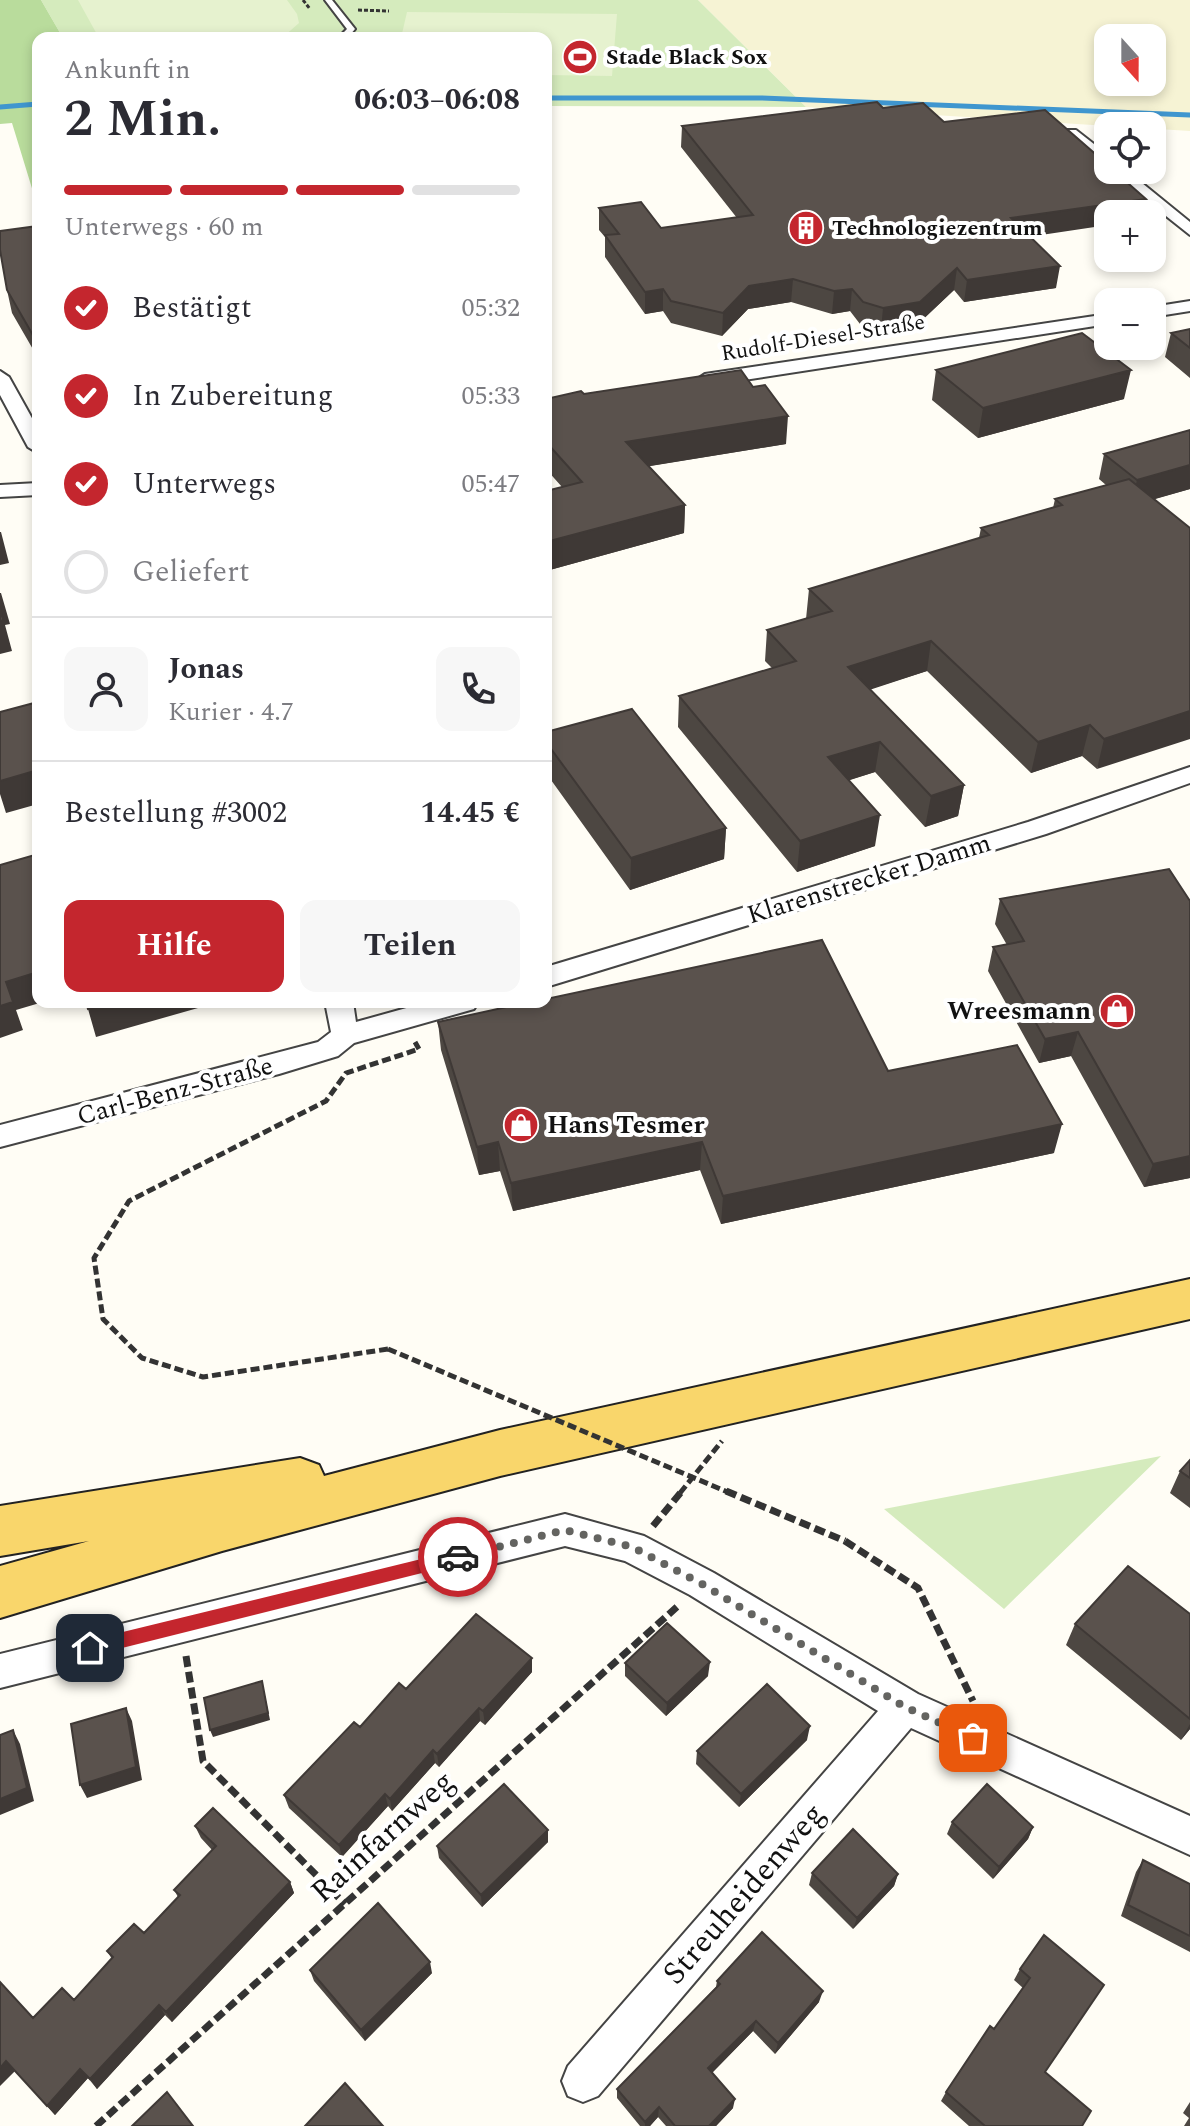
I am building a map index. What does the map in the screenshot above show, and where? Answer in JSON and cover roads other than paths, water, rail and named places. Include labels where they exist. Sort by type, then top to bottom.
[{"type":"main road","points":[[0,1592],[222,1527],[500,1453],[1190,1299]]},
{"type":"main road","points":[[0,1531],[220,1494],[500,1453]]},
{"type":"street","points":[[1071,133],[1094,152]]},
{"type":"street","points":[[1133,184],[1190,230]]},
{"type":"street","points":[[1166,310],[1190,306]]},
{"type":"street","name":"Rudolf-Diesel-Straße","points":[[683,384],[1094,321]]},
{"type":"street","points":[[0,377],[32,436]]},
{"type":"street","points":[[0,491],[32,489]]},
{"type":"street","name":"Klarenstrecker Damm","points":[[552,975],[1037,828],[1190,775]]},
{"type":"street","points":[[340,1008],[345,1035],[444,1008]]},
{"type":"street","name":"Carl-Benz-Straße","points":[[0,1136],[279,1064],[328,1049],[345,1035]]},
{"type":"street","points":[[0,1671],[565,1530],[632,1547],[702,1584],[905,1707],[1190,1836]]},
{"type":"street","name":"Streuheidenweg","points":[[583,2081],[905,1707]]},
{"type":"lane","points":[[328,0],[351,29],[348,32]]},
{"type":"waterway","points":[[552,98],[762,98],[1190,115]]},
{"type":"waterway","points":[[0,107],[32,104]]},
{"type":"place","name":"Stade Black Sox","points":[[580,57]]},
{"type":"place","name":"Technologiezentrum","points":[[806,228]]},
{"type":"place","name":"Wreesmann","points":[[1117,1011]]},
{"type":"place","name":"Hans Tesmer","points":[[521,1125]]}]
